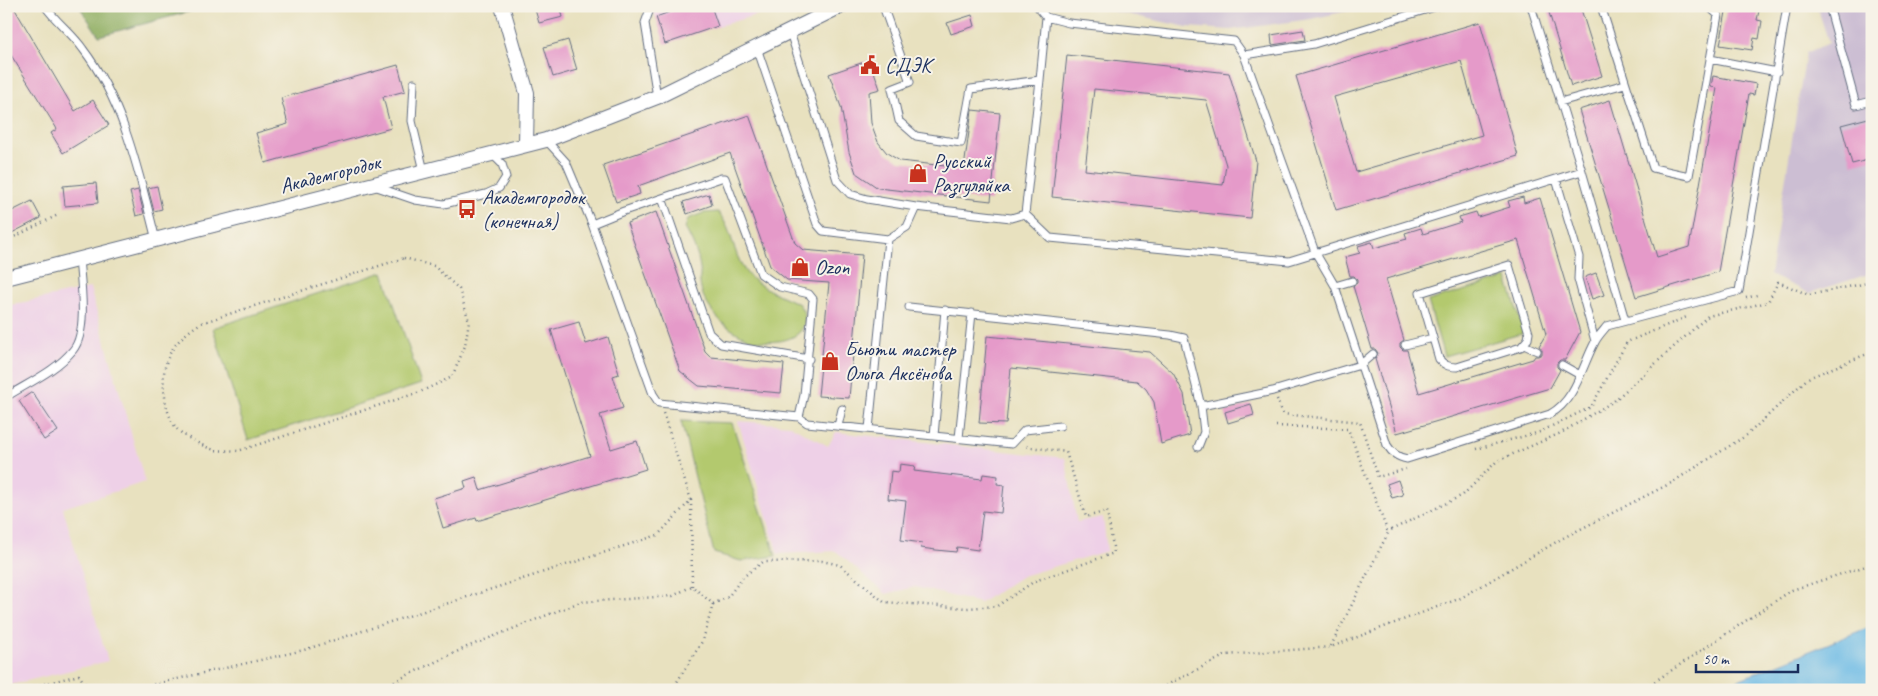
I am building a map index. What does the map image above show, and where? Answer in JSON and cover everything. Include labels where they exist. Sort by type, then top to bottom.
[{"type":"street","points":[[502,6],[527,93],[526,144]]},
{"type":"street","name":"Академгородок","points":[[6,278],[546,140],[657,97],[841,6]]},
{"type":"lane","points":[[45,6],[83,48],[107,86],[130,142],[156,240]]},
{"type":"lane","points":[[654,6],[650,9],[645,23],[657,97]]},
{"type":"lane","points":[[883,6],[910,82],[892,89],[899,121],[916,136],[961,142],[971,89],[1040,80]]},
{"type":"lane","points":[[1037,6],[1046,17],[1069,23],[1234,41],[1244,55],[1316,252],[1335,286],[1387,445],[1399,457],[1407,459],[1558,410],[1580,375],[1595,341],[1607,326],[1739,291],[1787,6]]},
{"type":"lane","points":[[1218,6],[1225,6]]},
{"type":"lane","points":[[1244,55],[1314,44],[1438,6]]},
{"type":"lane","points":[[1531,6],[1582,171],[1624,320]]},
{"type":"lane","points":[[1601,6],[1653,168],[1689,176],[1718,15],[1708,6]]},
{"type":"lane","points":[[1829,6],[1856,105],[1872,101]]},
{"type":"lane","points":[[1025,214],[1046,17]]},
{"type":"lane","points":[[790,32],[838,180],[850,194],[867,199],[916,207],[1011,218],[1025,214]]},
{"type":"lane","points":[[757,48],[817,224],[823,231],[888,239],[907,227],[916,207]]},
{"type":"lane","points":[[1710,59],[1777,72]]},
{"type":"lane","points":[[414,83],[412,121],[424,171]]},
{"type":"lane","points":[[1560,102],[1625,84]]},
{"type":"lane","points":[[546,140],[566,162],[592,224],[653,394],[659,403],[800,417],[807,423],[1012,444],[1025,430],[1060,426]]},
{"type":"lane","points":[[369,185],[415,200],[444,204],[472,198],[499,188],[506,177],[502,164],[491,153]]},
{"type":"lane","points":[[1025,214],[1050,238],[1289,261],[1582,171]]},
{"type":"lane","points":[[592,224],[662,198],[725,178],[761,274],[780,286],[812,296],[813,299],[808,359],[800,417]]},
{"type":"lane","points":[[1556,179],[1579,257],[1578,279],[1595,341]]},
{"type":"lane","points":[[662,198],[709,333],[721,344],[808,359]]},
{"type":"lane","points":[[869,429],[888,239]]},
{"type":"lane","points":[[6,397],[53,368],[74,349],[81,330],[79,260]]},
{"type":"lane","points":[[1509,265],[1530,333],[1524,345],[1456,367],[1444,365],[1439,359],[1420,293],[1509,265]]},
{"type":"lane","points":[[1335,286],[1352,281]]},
{"type":"lane","points":[[909,307],[1184,338],[1201,406],[1204,432],[1198,447]]},
{"type":"lane","points":[[934,436],[944,310]]},
{"type":"lane","points":[[959,438],[972,313]]},
{"type":"lane","points":[[1405,345],[1433,338]]},
{"type":"lane","points":[[1524,345],[1537,351]]},
{"type":"lane","points":[[1201,406],[1273,391],[1360,365],[1373,354]]},
{"type":"lane","points":[[1562,365],[1580,375]]},
{"type":"lane","points":[[838,426],[842,409]]},
{"type":"path","points":[[6,241],[58,215]]},
{"type":"path","points":[[404,258],[434,266],[459,289],[469,321],[465,346],[452,377],[420,392],[238,451],[215,450],[191,438],[178,430],[166,408],[162,380],[166,361],[177,342],[189,330],[201,323],[404,258]]},
{"type":"path","points":[[1738,300],[1757,295]]},
{"type":"path","points":[[1473,450],[1540,432],[1591,407],[1627,342],[1691,315]]},
{"type":"path","points":[[1157,690],[1226,655],[1331,647],[1462,598],[1562,538],[1686,474],[1747,435],[1808,378],[1872,352]]},
{"type":"path","points":[[1273,391],[1283,414],[1360,422],[1378,477],[1407,469]]},
{"type":"path","points":[[659,403],[691,500],[692,586],[713,604]]},
{"type":"path","points":[[672,690],[703,640],[713,604],[728,597],[743,577],[763,562],[822,561],[840,565],[884,602],[968,608],[998,606],[1035,580],[1114,554],[1107,511],[1086,517],[1066,452],[1012,444]]},
{"type":"path","points":[[129,690],[304,650],[658,535],[691,500]]},
{"type":"path","points":[[1331,647],[1389,531]]},
{"type":"path","points":[[1642,690],[1792,590],[1872,564]]},
{"type":"path","points":[[360,690],[391,683],[467,647],[580,602],[673,596],[692,586]]},
{"type":"path","points":[[20,690],[79,675],[89,690]]},
{"type":"shaded area","points":[[647,6],[788,6],[718,26],[665,44],[656,17]]},
{"type":"shaded area","points":[[1089,6],[1369,6],[1311,19],[1230,30],[1187,27]]},
{"type":"shaded area","points":[[1817,6],[1872,6],[1872,273],[1809,293],[1770,275],[1806,53],[1829,43]]},
{"type":"shaded area","points":[[90,288],[145,482],[63,508],[108,661],[6,686],[6,306]]},
{"type":"shaded area","points":[[738,421],[790,425],[828,446],[836,432],[1065,458],[1077,522],[1103,517],[1107,551],[1022,576],[980,603],[915,587],[886,594],[836,551],[778,554]]},
{"type":"green space","points":[[79,6],[210,6],[99,36]]},
{"type":"green space","points":[[718,212],[727,228],[740,263],[751,278],[768,289],[799,304],[804,312],[803,327],[790,338],[771,342],[752,340],[740,335],[719,319],[704,298],[698,257],[685,228],[688,219],[703,213]]},
{"type":"green space","points":[[383,272],[421,384],[248,440],[213,328]]},
{"type":"green space","points":[[1507,278],[1524,333],[1444,356],[1428,301]]},
{"type":"green space","points":[[681,421],[732,423],[776,556],[741,561],[714,553]]},
{"type":"water","points":[[1872,626],[1872,690],[1714,690],[1721,687]]},
{"type":"building","points":[[6,6],[13,6],[75,111],[93,100],[109,125],[63,153],[51,133],[57,129],[6,47]]},
{"type":"building","points":[[534,6],[560,6],[563,17],[539,23]]},
{"type":"building","points":[[686,6],[711,6],[718,26],[665,44],[656,17]]},
{"type":"building","points":[[1547,6],[1580,6],[1602,76],[1571,86]]},
{"type":"building","points":[[1727,6],[1760,6],[1757,20],[1762,21],[1759,39],[1754,38],[1752,50],[1720,45]]},
{"type":"building","points":[[972,15],[975,26],[951,34],[947,23]]},
{"type":"building","points":[[1480,22],[1518,156],[1336,210],[1296,76]],"holes":[[[1461,61],[1482,135],[1356,172],[1334,97]]]},
{"type":"building","points":[[1303,30],[1305,40],[1272,45],[1271,35]]},
{"type":"building","points":[[568,40],[577,70],[553,77],[544,47]]},
{"type":"building","points":[[1067,55],[1229,73],[1256,161],[1250,218],[1052,197]],"holes":[[[1094,89],[1206,100],[1226,165],[1223,185],[1085,170]]]},
{"type":"building","points":[[870,60],[880,89],[869,92],[871,123],[878,142],[887,153],[900,161],[964,168],[972,110],[1000,113],[991,201],[878,188],[856,173],[849,152],[841,107],[829,74]]},
{"type":"building","points":[[398,65],[405,91],[383,97],[391,128],[265,163],[256,133],[288,124],[281,98]]},
{"type":"building","points":[[1713,76],[1756,84],[1754,95],[1749,94],[1718,272],[1636,297],[1579,110],[1610,100],[1657,257],[1689,247],[1717,88],[1711,87]]},
{"type":"building","points":[[749,115],[795,243],[803,250],[862,255],[849,398],[818,396],[829,283],[787,280],[770,266],[730,153],[638,186],[640,194],[616,202],[603,165]]},
{"type":"building","points":[[1872,117],[1872,159],[1852,164],[1841,125]]},
{"type":"building","points":[[96,183],[98,203],[65,206],[63,186]]},
{"type":"building","points":[[157,186],[162,209],[154,211],[148,188]]},
{"type":"building","points":[[138,190],[144,214],[136,216],[130,192]]},
{"type":"building","points":[[709,194],[712,205],[687,214],[683,202]]},
{"type":"building","points":[[1523,197],[1524,203],[1540,198],[1580,332],[1565,360],[1560,360],[1557,363],[1557,367],[1560,370],[1550,388],[1397,433],[1375,359],[1378,353],[1375,349],[1372,349],[1353,286],[1357,283],[1357,279],[1354,276],[1350,276],[1345,257],[1360,253],[1358,246],[1372,242],[1374,248],[1407,239],[1405,233],[1421,228],[1423,234],[1461,222],[1459,217],[1476,212],[1478,217],[1510,207],[1508,201]],"holes":[[[1518,240],[1546,334],[1539,346],[1542,354],[1535,356],[1533,359],[1419,393],[1407,350],[1403,350],[1400,347],[1400,343],[1404,340],[1386,279]]]},
{"type":"building","points":[[32,201],[41,218],[6,236],[6,214]]},
{"type":"building","points":[[656,212],[705,351],[711,357],[784,364],[781,393],[699,386],[680,371],[627,223]]},
{"type":"building","points":[[1596,273],[1604,295],[1592,299],[1585,277]]},
{"type":"building","points":[[579,322],[586,344],[608,337],[619,374],[613,376],[623,408],[600,415],[611,449],[637,441],[646,469],[477,521],[476,518],[443,528],[434,498],[466,488],[464,481],[476,477],[480,490],[590,456],[551,330]]},
{"type":"building","points":[[987,336],[1150,352],[1173,373],[1184,394],[1190,435],[1161,444],[1154,402],[1146,389],[1137,381],[1011,368],[1006,424],[979,423]]},
{"type":"building","points":[[32,392],[58,431],[44,440],[19,401]]},
{"type":"building","points":[[1251,404],[1254,415],[1228,423],[1225,412]]},
{"type":"building","points":[[900,464],[915,466],[914,471],[982,479],[983,474],[998,476],[997,484],[1004,485],[1001,513],[983,511],[978,550],[957,547],[956,552],[936,550],[921,548],[922,543],[901,540],[906,501],[888,499],[891,471],[899,472]]},
{"type":"building","points":[[1398,480],[1403,495],[1392,498],[1387,484]]},
{"type":"place","name":"СДЭК","points":[[870,65]]},
{"type":"place","name":"Русский Разгуляйка","points":[[918,173]]},
{"type":"place","name":"Академгородок (конечная)","points":[[467,209]]},
{"type":"place","name":"Ozon","points":[[800,267]]},
{"type":"place","name":"Бьюти мастер Oльга Аксёнова","points":[[830,361]]}]
